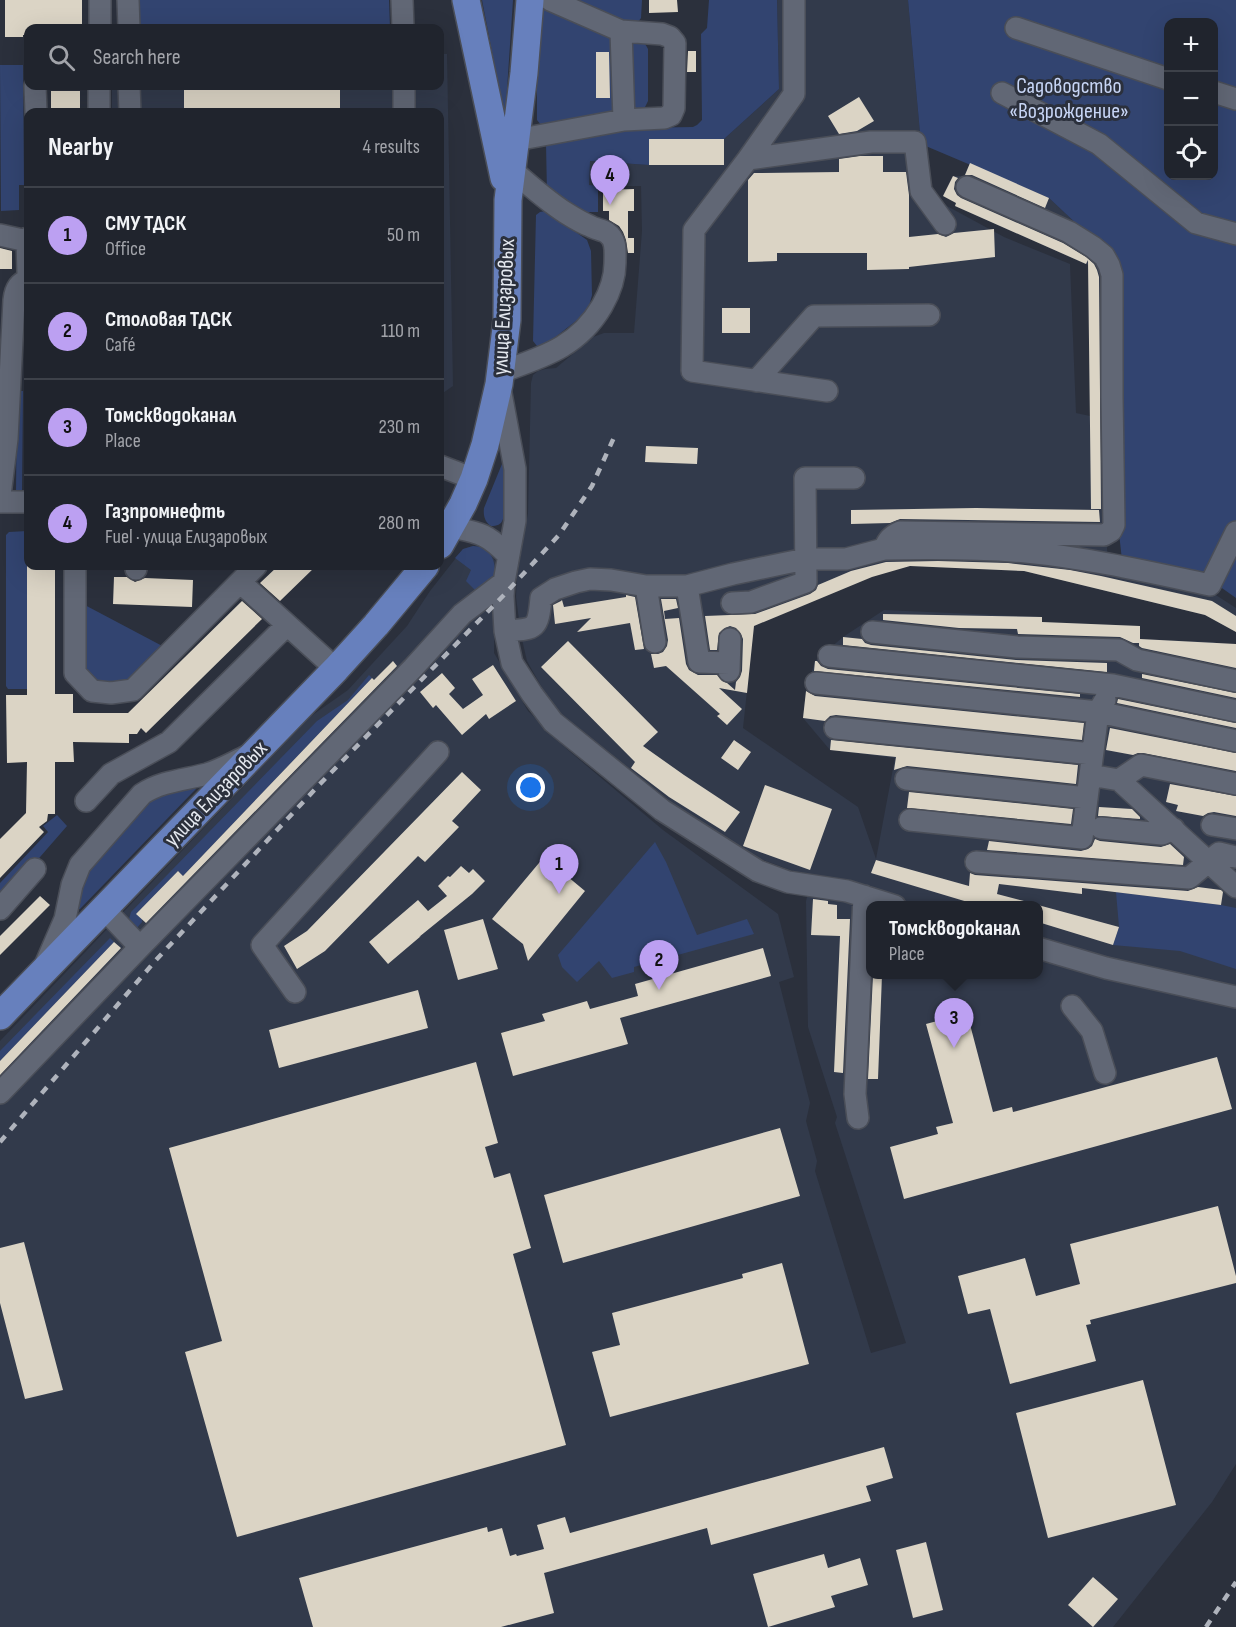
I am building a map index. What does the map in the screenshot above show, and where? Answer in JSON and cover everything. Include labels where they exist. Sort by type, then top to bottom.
[{"type":"main road","name":"улица Елизаровых","points":[[466,0],[508,200]]},
{"type":"main road","name":"улица Елизаровых","points":[[445,536],[474,479],[485,445],[500,378],[507,320],[508,200],[524,74],[530,0]]},
{"type":"main road","name":"улица Елизаровых","points":[[0,1016],[336,669],[422,570]]},
{"type":"street","points":[[100,0],[100,24]]},
{"type":"street","points":[[128,0],[129,24]]},
{"type":"street","points":[[402,0],[403,24]]},
{"type":"street","points":[[516,140],[624,120],[664,118],[670,115],[674,108],[675,43],[670,37],[662,34],[621,31],[550,0]]},
{"type":"street","points":[[794,0],[794,94],[694,230],[692,371],[826,391]]},
{"type":"street","points":[[1016,28],[1164,78]]},
{"type":"street","points":[[621,31],[624,120]]},
{"type":"street","points":[[36,90],[36,108]]},
{"type":"street","points":[[99,90],[99,108]]},
{"type":"street","points":[[129,90],[130,108]]},
{"type":"street","points":[[404,90],[404,108]]},
{"type":"street","points":[[1002,93],[1099,144],[1196,223],[1236,234]]},
{"type":"street","points":[[1218,93],[1236,99]]},
{"type":"street","points":[[748,159],[871,142],[915,142],[921,191],[945,224]]},
{"type":"street","points":[[512,171],[565,212],[607,233],[615,243],[613,282],[588,327],[562,348],[500,378],[515,469],[515,521],[503,596],[505,631],[512,663],[554,722],[583,748],[662,810],[758,871],[788,882],[847,891],[880,901]]},
{"type":"street","points":[[884,549],[889,538],[900,532],[1104,535],[1111,531],[1114,525],[1112,275],[1109,265],[1104,256],[1069,232],[967,188]]},
{"type":"street","points":[[0,235],[24,239]]},
{"type":"street","points":[[0,495],[7,439],[15,290],[24,282]]},
{"type":"street","points":[[756,381],[814,316],[929,315]]},
{"type":"street","points":[[444,468],[474,479]]},
{"type":"street","points":[[733,574],[736,603],[751,602],[806,582],[805,478],[854,478]]},
{"type":"street","points":[[0,502],[24,502]]},
{"type":"street","points":[[505,631],[528,629],[535,625],[539,618],[541,598],[576,582],[591,579],[645,586],[687,586],[806,559],[846,559],[884,549],[952,548],[1027,552],[1124,567],[1210,585],[1236,532]]},
{"type":"street","points":[[445,536],[486,535],[508,555]]},
{"type":"street","points":[[75,570],[75,673],[92,691],[111,693],[133,690],[252,570]]},
{"type":"street","points":[[240,582],[336,669]]},
{"type":"street","points":[[0,1093],[462,614],[504,582]]},
{"type":"street","points":[[645,586],[655,642]]},
{"type":"street","points":[[687,586],[699,662],[729,667],[730,639]]},
{"type":"street","points":[[86,801],[111,774],[168,742],[287,625]]},
{"type":"street","points":[[872,632],[1017,647],[1119,650],[1137,660],[1236,681]]},
{"type":"street","points":[[829,656],[1113,685],[1236,711]]},
{"type":"street","points":[[910,820],[1082,838],[1098,712],[1113,685],[1137,660]]},
{"type":"street","points":[[816,683],[1098,712],[1236,741]]},
{"type":"street","points":[[836,728],[1091,764],[1119,780],[1236,887]]},
{"type":"street","points":[[42,973],[65,920],[72,885],[80,865],[142,794],[163,783],[209,773],[258,751]]},
{"type":"street","points":[[295,992],[262,945],[438,752]]},
{"type":"street","points":[[1119,780],[1141,765],[1236,784]]},
{"type":"street","points":[[906,779],[1087,798]]},
{"type":"street","points":[[1212,825],[1236,830]]},
{"type":"street","points":[[1101,828],[1162,834],[1174,830]]},
{"type":"street","points":[[976,861],[1189,879],[1219,853],[1236,857]]},
{"type":"street","points":[[0,909],[35,869]]},
{"type":"street","points":[[858,1118],[855,1094],[864,896]]},
{"type":"street","points":[[104,909],[140,946]]},
{"type":"street","points":[[1043,949],[1124,973],[1236,997]]},
{"type":"street","points":[[1072,1006],[1092,1031],[1105,1072]]},
{"type":"shaded area","points":[[777,0],[908,0],[921,144],[928,189],[947,206],[1004,237],[1070,264],[1076,413],[1090,416],[1088,265],[955,206],[956,202],[943,196],[953,176],[964,176],[970,163],[1049,198],[1082,229],[1102,265],[1105,509],[1108,568],[1205,588],[1236,608],[1236,632],[1205,615],[1024,571],[910,566],[871,573],[754,626],[743,728],[858,807],[876,859],[895,758],[830,750],[803,718],[806,691],[815,661],[843,637],[884,610],[1042,617],[1042,622],[1140,626],[1140,639],[1213,642],[1236,649],[1236,1464],[1212,1502],[1113,1627],[0,1627],[0,1041],[311,716],[348,690],[407,626],[430,591],[463,549],[473,546],[492,554],[495,561],[494,653],[528,711],[568,750],[663,830],[778,914],[794,977],[779,982],[810,1103],[806,1121],[817,1161],[815,1171],[871,1353],[906,1343],[835,1123],[837,1117],[808,1027],[806,901],[812,878],[758,858],[656,797],[570,725],[546,695],[527,661],[521,635],[516,597],[517,576],[528,513],[533,375],[538,371],[556,368],[593,337],[604,333],[634,333],[642,231],[641,186],[589,186],[589,161],[649,165],[724,165],[724,139],[779,89]]},
{"type":"shaded area","points":[[444,54],[447,54],[453,386],[444,392],[444,108],[112,108],[112,90],[444,90]]},
{"type":"green space","points":[[135,0],[389,0],[390,24],[135,24]]},
{"type":"green space","points":[[482,0],[513,0],[505,119]]},
{"type":"green space","points":[[571,0],[642,0],[641,18],[638,22],[628,23]]},
{"type":"green space","points":[[709,0],[777,0],[779,89],[724,139],[649,139],[649,165],[590,161],[589,185],[598,186],[598,212],[576,212],[547,193],[546,144],[635,128],[693,127],[702,120],[701,34],[707,28]]},
{"type":"green space","name":"Садоводство «Возрождение»","points":[[908,0],[1236,0],[1236,598],[1212,581],[1122,560],[1118,524],[1118,270],[1082,229],[1049,198],[921,144]]},
{"type":"green space","points":[[544,10],[556,11],[614,36],[616,108],[612,113],[541,125],[537,120],[541,13]]},
{"type":"green space","points":[[642,42],[648,49],[648,101],[642,109],[632,108],[631,43]]},
{"type":"green space","points":[[0,65],[23,65],[24,185],[19,185],[19,210],[1,211]]},
{"type":"green space","points":[[546,211],[587,240],[591,251],[592,295],[588,310],[581,317],[544,346],[537,346],[533,341],[536,215]]},
{"type":"green space","points":[[17,391],[23,391],[22,492],[16,492]]},
{"type":"green space","points":[[504,459],[504,515],[500,524],[491,526],[485,518],[484,508]]},
{"type":"green space","points":[[24,531],[24,570],[27,570],[27,689],[8,689],[6,686],[6,535],[9,532]]},
{"type":"green space","points":[[473,546],[485,547],[494,565],[495,586],[481,596],[466,581],[471,570],[455,558],[463,549]]},
{"type":"green space","points":[[81,603],[168,649],[131,688],[94,687],[82,672]]},
{"type":"green space","points":[[369,675],[372,678],[183,876],[178,871],[137,913],[142,922],[136,929],[129,919],[131,912],[317,721],[348,700]]},
{"type":"green space","points":[[194,787],[196,789],[78,909],[78,894],[86,871],[152,797]]},
{"type":"green space","points":[[57,815],[67,826],[0,903],[0,883],[48,832],[43,826]]},
{"type":"green space","points":[[655,842],[697,935],[747,919],[754,934],[634,967],[634,972],[612,978],[599,961],[577,982],[562,967],[558,955]]},
{"type":"green space","points":[[1116,892],[1236,908],[1236,969],[1180,951],[1113,945],[1119,927]]},
{"type":"green space","points":[[110,938],[114,942],[0,1061],[0,1051]]},
{"type":"building","points":[[5,0],[82,0],[82,24],[24,24],[23,37],[5,37]]},
{"type":"building","points":[[649,0],[677,0],[678,12],[649,13]]},
{"type":"building","points":[[688,51],[696,51],[696,72],[687,72]]},
{"type":"building","points":[[596,52],[609,52],[610,98],[596,98]]},
{"type":"building","points":[[184,90],[340,90],[340,108],[184,108]]},
{"type":"building","points":[[51,91],[80,91],[80,108],[51,108]]},
{"type":"building","points":[[859,97],[874,121],[857,131],[839,134],[828,116]]},
{"type":"building","points":[[649,139],[724,139],[724,165],[649,165]]},
{"type":"building","points":[[883,156],[883,172],[906,172],[909,195],[909,237],[938,234],[946,237],[954,233],[994,229],[995,257],[909,267],[909,269],[867,270],[867,253],[777,253],[777,261],[748,262],[748,180],[754,173],[839,172],[839,159]]},
{"type":"building","points":[[970,163],[1049,198],[1045,208],[972,175],[965,175]]},
{"type":"building","points":[[953,176],[958,178],[954,189],[961,198],[1063,243],[1086,257],[1097,270],[1099,277],[1101,509],[1091,509],[1088,260],[1086,264],[955,206],[956,203],[943,196]]},
{"type":"building","points":[[634,189],[634,211],[628,211],[628,238],[634,238],[634,253],[628,253],[623,232],[619,226],[609,220],[609,211],[603,211],[603,190]]},
{"type":"building","points":[[0,248],[12,251],[12,269],[0,269]]},
{"type":"building","points":[[722,308],[750,308],[750,333],[722,333]]},
{"type":"building","points":[[646,446],[698,448],[697,464],[645,462]]},
{"type":"building","points":[[976,508],[1099,510],[1100,522],[900,519],[890,523],[851,524],[851,510]]},
{"type":"building","points":[[886,562],[1008,563],[1070,570],[1212,601],[1236,616],[1236,632],[1205,615],[1024,571],[910,566],[872,577],[754,626],[747,693],[719,688],[742,709],[727,725],[717,716],[720,714],[666,666],[654,668],[651,654],[663,652],[668,640],[661,599],[676,599],[678,608],[664,611],[665,619],[679,618],[686,664],[689,670],[698,675],[717,675],[735,690],[736,682],[742,671],[743,639],[741,634],[736,628],[730,626],[725,628],[719,633],[717,650],[710,650],[705,616],[755,614],[810,594],[816,590],[818,585],[851,571]]},
{"type":"building","points":[[27,570],[55,570],[55,694],[73,694],[73,713],[128,713],[242,601],[262,619],[146,733],[141,728],[137,734],[129,734],[129,743],[73,742],[74,762],[55,762],[55,814],[48,814],[47,821],[39,827],[44,832],[0,878],[0,839],[26,813],[27,762],[7,763],[6,695],[27,695]]},
{"type":"building","points":[[274,570],[312,570],[280,601],[260,583]]},
{"type":"building","points":[[114,577],[127,577],[135,582],[145,578],[193,580],[192,607],[113,604]]},
{"type":"building","points":[[626,595],[635,597],[644,649],[635,650],[630,623],[577,632],[591,618],[555,624],[553,605],[562,600],[564,607],[626,597]]},
{"type":"building","points":[[883,614],[1042,617],[1042,622],[1140,626],[1140,639],[1236,644],[1236,668],[1142,648],[1139,643],[1133,643],[1120,637],[1018,634],[1017,629],[959,628],[883,620]]},
{"type":"building","points":[[843,637],[862,639],[871,645],[1016,660],[1107,663],[1107,672],[843,645]]},
{"type":"building","points":[[568,641],[658,732],[643,746],[740,812],[725,832],[669,797],[631,768],[635,762],[541,667]]},
{"type":"building","points":[[393,661],[397,666],[146,923],[136,914],[178,871],[183,876],[372,678],[374,680]]},
{"type":"building","points":[[815,661],[828,669],[1080,694],[1080,697],[814,671]]},
{"type":"building","points":[[493,665],[516,701],[489,719],[486,714],[462,735],[436,705],[433,708],[420,692],[442,673],[455,688],[449,694],[463,709],[483,695],[472,679]]},
{"type":"building","points":[[1142,674],[1236,693],[1236,698],[1142,678]]},
{"type":"building","points":[[806,691],[815,696],[1084,723],[1082,740],[836,715],[830,716],[825,721],[803,718]]},
{"type":"building","points":[[1118,699],[1236,723],[1236,728],[1117,703]]},
{"type":"building","points":[[1110,728],[1236,753],[1236,771],[1143,753],[1133,755],[1106,750]]},
{"type":"building","points":[[734,740],[751,752],[738,770],[721,758]]},
{"type":"building","points":[[831,740],[1078,765],[1076,784],[907,766],[894,770],[896,757],[830,750]]},
{"type":"building","points":[[462,772],[481,790],[452,821],[459,827],[425,862],[418,856],[325,951],[297,969],[284,946],[307,931]]},
{"type":"building","points":[[1170,784],[1236,796],[1236,816],[1214,812],[1203,816],[1176,811],[1178,805],[1166,802]]},
{"type":"building","points":[[765,785],[832,809],[810,870],[743,846]]},
{"type":"building","points":[[909,792],[1073,809],[1071,824],[907,808]]},
{"type":"building","points":[[1099,807],[1132,809],[1140,819],[1098,816]]},
{"type":"building","points":[[1095,839],[1161,847],[1170,844],[1184,857],[1183,865],[987,850],[989,841],[1081,851],[1092,846]]},
{"type":"building","points":[[544,857],[585,891],[528,961],[523,944],[492,919]]},
{"type":"building","points":[[876,860],[969,886],[970,873],[1188,891],[1198,887],[1223,892],[1221,905],[1082,888],[1082,894],[999,884],[997,894],[1024,901],[964,901],[871,873]]},
{"type":"building","points":[[461,866],[469,873],[473,869],[485,881],[388,964],[369,942],[418,900],[428,911],[447,896],[438,886]]},
{"type":"building","points":[[40,896],[50,905],[0,955],[0,936]]},
{"type":"building","points":[[813,899],[837,905],[837,919],[850,919],[843,1073],[834,1072],[840,936],[811,935]]},
{"type":"building","points":[[1043,906],[1119,927],[1113,945],[1043,924]]},
{"type":"building","points":[[483,919],[498,969],[458,980],[444,930]]},
{"type":"building","points":[[114,942],[121,948],[0,1075],[0,1061]]},
{"type":"building","points":[[763,948],[771,976],[620,1018],[628,1044],[513,1076],[501,1033],[545,1021],[542,1014],[587,1001],[590,1009],[638,996],[635,984]]},
{"type":"building","points":[[873,979],[882,979],[878,1079],[868,1079]]},
{"type":"building","points":[[418,990],[428,1028],[279,1068],[269,1030]]},
{"type":"building","points":[[967,1013],[993,1112],[1012,1107],[1013,1112],[1217,1057],[1232,1109],[904,1199],[890,1147],[938,1134],[936,1127],[953,1123],[926,1024]]},
{"type":"building","points":[[476,1062],[498,1143],[485,1147],[494,1178],[510,1173],[531,1248],[513,1254],[566,1445],[237,1537],[185,1352],[222,1341],[169,1148]]},
{"type":"building","points":[[780,1128],[800,1196],[563,1263],[544,1195]]},
{"type":"building","points":[[1218,1206],[1236,1283],[1090,1320],[1091,1324],[1086,1325],[1096,1361],[1010,1384],[990,1309],[968,1314],[958,1276],[1025,1258],[1036,1296],[1080,1284],[1070,1244]]},
{"type":"building","points":[[24,1242],[63,1390],[25,1399],[0,1303],[0,1248]]},
{"type":"building","points":[[782,1263],[809,1364],[610,1417],[592,1352],[620,1345],[612,1313],[743,1278],[742,1274]]},
{"type":"building","points":[[1143,1380],[1176,1505],[1048,1538],[1016,1413]]},
{"type":"building","points":[[884,1447],[893,1478],[866,1486],[871,1501],[711,1545],[707,1528],[544,1573],[554,1613],[501,1627],[313,1627],[299,1578],[487,1527],[488,1532],[502,1528],[510,1556],[516,1554],[517,1556],[544,1549],[537,1525],[565,1517],[570,1533]]},
{"type":"building","points":[[926,1542],[943,1610],[913,1618],[896,1550]]},
{"type":"building","points":[[824,1554],[828,1568],[860,1558],[868,1585],[831,1596],[835,1607],[768,1627],[753,1574]]},
{"type":"building","points":[[1093,1577],[1118,1599],[1093,1627],[1068,1605]]},
{"type":"railway","points":[[0,1142],[156,960],[319,785],[503,596],[559,535],[592,486],[616,433]]},
{"type":"railway","points":[[1206,1627],[1236,1582]]},
{"type":"place","name":"Газпромнефть","points":[[610,205]]},
{"type":"place","name":"СМУ ТДСК","points":[[559,894]]},
{"type":"place","name":"Столовая ТДСК","points":[[659,990]]},
{"type":"place","name":"Томскводоканал","points":[[954,1048]]}]
